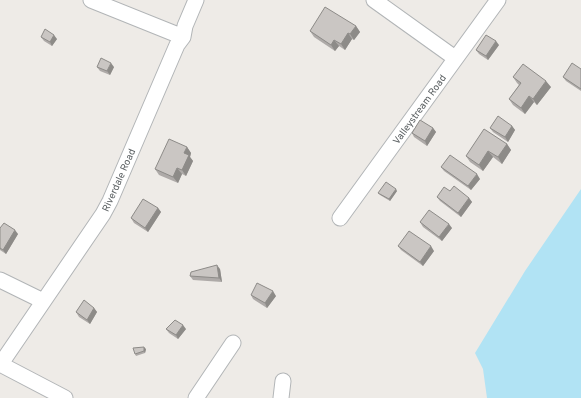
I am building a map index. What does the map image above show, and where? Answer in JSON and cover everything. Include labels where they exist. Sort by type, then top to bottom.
[{"type":"street","points":[[91,0],[183,37]]},
{"type":"street","name":"Riverdale Road","points":[[0,364],[77,253],[110,201],[177,45],[183,37],[185,26],[196,0]]},
{"type":"street","points":[[374,0],[455,58]]},
{"type":"street","name":"Valleystream Road","points":[[340,218],[498,0]]},
{"type":"street","points":[[0,280],[43,301]]},
{"type":"street","points":[[196,398],[233,343]]},
{"type":"street","points":[[0,364],[65,398]]},
{"type":"street","points":[[281,398],[283,381]]},
{"type":"water","points":[[581,189],[581,398],[487,398],[483,369],[475,353],[525,271]]},
{"type":"building","points":[[325,7],[356,26],[350,34],[348,33],[341,44],[334,40],[331,45],[310,31]]},
{"type":"building","points":[[45,29],[54,35],[50,42],[41,37]]},
{"type":"building","points":[[486,35],[496,41],[486,56],[476,50]]},
{"type":"building","points":[[101,58],[111,63],[107,71],[97,67]]},
{"type":"building","points":[[572,63],[581,69],[581,89],[563,77]]},
{"type":"building","points":[[523,64],[546,81],[533,99],[529,96],[521,108],[509,99],[521,83],[513,77]]},
{"type":"building","points":[[498,116],[512,126],[505,137],[490,128]]},
{"type":"building","points":[[420,120],[433,128],[425,141],[412,133]]},
{"type":"building","points":[[484,129],[507,144],[498,157],[488,151],[479,165],[466,156]]},
{"type":"building","points":[[169,139],[187,147],[184,153],[189,155],[182,170],[177,168],[173,177],[155,169]]},
{"type":"building","points":[[450,155],[477,174],[468,186],[441,167]]},
{"type":"building","points":[[386,182],[396,189],[389,199],[378,193]]},
{"type":"building","points":[[454,186],[469,198],[458,213],[437,197],[444,187],[450,191]]},
{"type":"building","points":[[143,199],[158,208],[145,228],[131,218]]},
{"type":"building","points":[[429,210],[449,224],[439,237],[420,222]]},
{"type":"building","points":[[4,223],[15,230],[3,250],[0,248],[0,228]]},
{"type":"building","points":[[409,231],[431,246],[420,262],[398,246]]},
{"type":"building","points":[[217,265],[219,278],[190,276],[191,272]]},
{"type":"building","points":[[257,283],[273,291],[265,303],[251,295]]},
{"type":"building","points":[[84,300],[94,308],[87,320],[76,312]]},
{"type":"building","points":[[175,320],[183,325],[176,335],[166,329]]},
{"type":"building","points":[[144,347],[144,351],[135,354],[133,348]]}]
